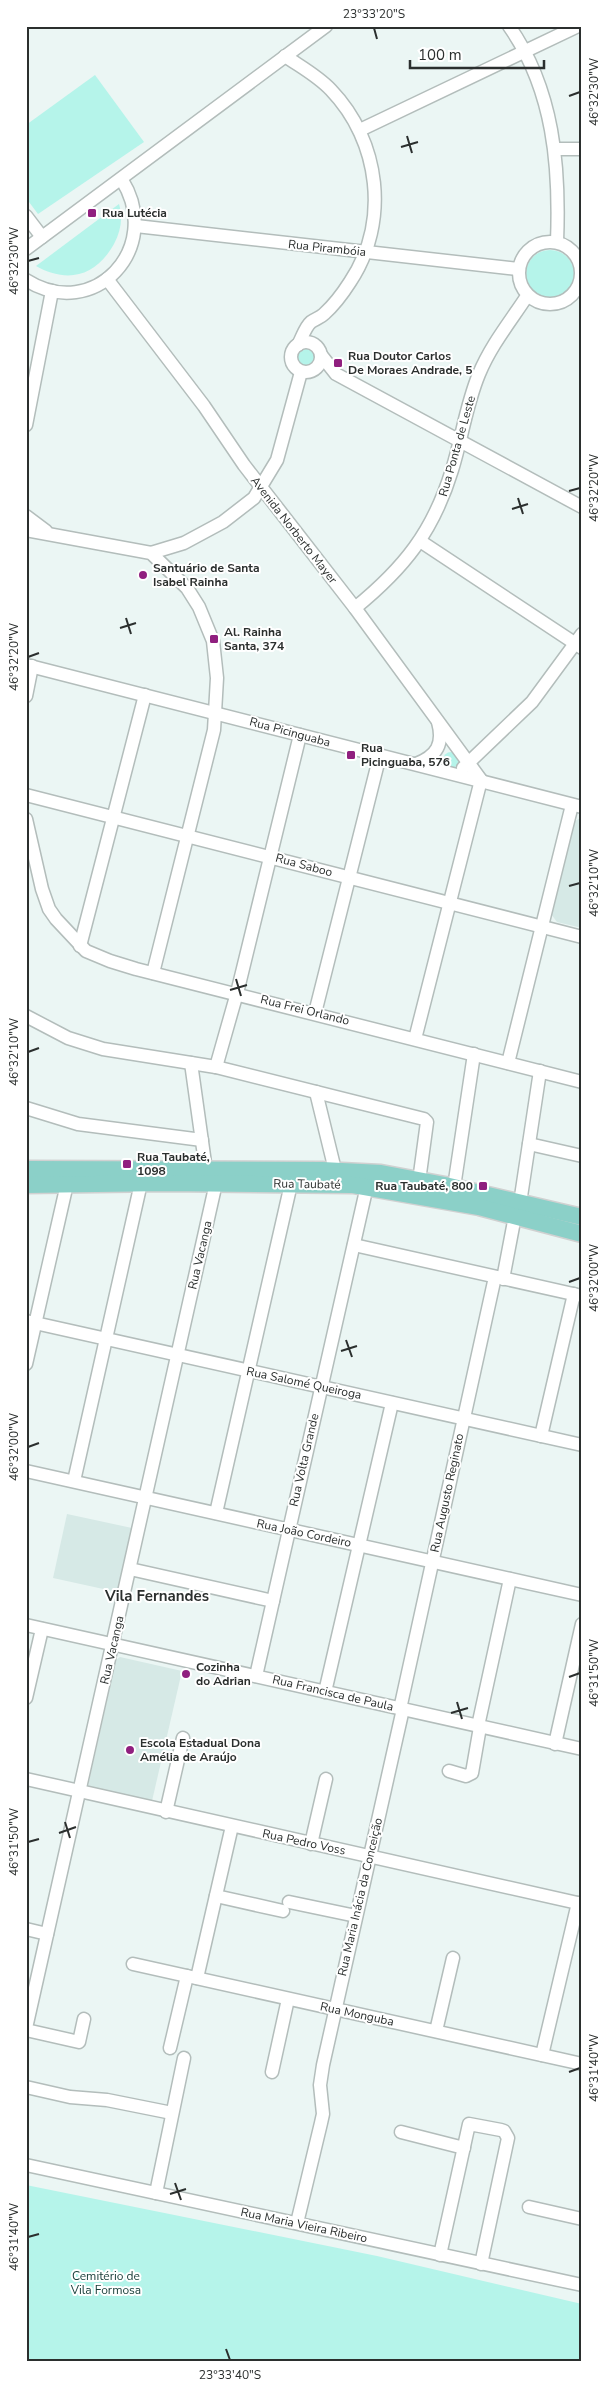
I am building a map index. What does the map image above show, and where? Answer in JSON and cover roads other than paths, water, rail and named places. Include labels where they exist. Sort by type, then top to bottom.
[{"type":"main road","name":"Rua Taubaté","points":[[26,1168],[335,1170],[380,1173],[454,1187],[518,1209]]},
{"type":"main road","name":"Rua Taubaté","points":[[26,1185],[216,1183],[367,1186],[518,1209],[572,1220],[582,1234]]},
{"type":"street","points":[[26,249],[122,180],[326,26]]},
{"type":"street","points":[[509,26],[524,52],[542,93],[555,149],[558,176],[557,242]]},
{"type":"street","points":[[360,130],[578,26]]},
{"type":"street","points":[[285,56],[331,90],[360,130],[372,166],[376,201],[366,252],[351,281],[331,307],[310,324],[298,345],[292,351],[291,359],[294,367],[305,372],[336,374],[460,439],[582,507]]},
{"type":"street","points":[[555,149],[582,149]]},
{"type":"street","points":[[26,280],[52,291],[80,291],[107,279],[127,256],[136,226],[133,202],[122,180]]},
{"type":"street","points":[[26,216],[42,237]]},
{"type":"street","name":"Rua Pirambóia","points":[[136,226],[518,269]]},
{"type":"street","points":[[557,242],[575,254],[581,268],[581,276],[576,290],[564,301],[548,304],[527,296],[519,280],[518,269],[524,255],[530,248],[538,244],[557,242]]},
{"type":"street","name":"Avenida Norberto Mayer","points":[[107,279],[204,406],[261,488],[355,608],[481,780]]},
{"type":"street","points":[[26,425],[52,291]]},
{"type":"street","name":"Rua Ponta de Leste","points":[[355,608],[396,572],[420,541],[441,499],[460,439],[472,392],[486,358],[508,321],[527,296]]},
{"type":"street","points":[[26,530],[151,553],[184,543],[223,522],[254,498],[261,488],[281,446],[305,372],[319,366],[320,352],[316,339],[319,318]]},
{"type":"street","points":[[298,345],[310,342],[336,374]]},
{"type":"street","points":[[26,516],[42,529],[55,536]]},
{"type":"street","points":[[420,541],[579,642],[532,702],[461,769],[448,774]]},
{"type":"street","points":[[151,553],[187,588],[208,625],[216,657],[216,713],[214,730],[154,973]]},
{"type":"street","points":[[26,696],[29,665]]},
{"type":"street","name":"Rua Picinguaba","points":[[29,665],[577,806]]},
{"type":"street","points":[[80,946],[145,694]]},
{"type":"street","points":[[416,764],[430,758],[440,745],[440,733],[436,718]]},
{"type":"street","points":[[216,1067],[237,993],[300,735]]},
{"type":"street","points":[[314,1013],[380,755]]},
{"type":"street","points":[[415,1039],[481,780]]},
{"type":"street","name":"Rua Saboo","points":[[26,795],[271,856],[582,937]]},
{"type":"street","points":[[508,1063],[541,926],[577,806]]},
{"type":"street","name":"Rua Frei Orlando","points":[[26,819],[28,839],[49,909],[80,946],[95,955],[110,962],[582,1081]]},
{"type":"street","points":[[26,1016],[59,1034],[86,1044],[216,1067],[426,1120],[419,1181]]},
{"type":"street","points":[[454,1187],[474,1054]]},
{"type":"street","points":[[191,1063],[206,1170]]},
{"type":"street","name":"Rua Augusto Reginato","points":[[401,1709],[463,1418],[518,1209],[530,1144],[540,1071]]},
{"type":"street","points":[[316,1092],[335,1170]]},
{"type":"street","points":[[26,1108],[84,1125],[202,1140]]},
{"type":"street","points":[[530,1144],[582,1156]]},
{"type":"street","points":[[74,1482],[141,1183]]},
{"type":"street","name":"Rua Vacanga","points":[[27,2024],[114,1644],[216,1183]]},
{"type":"street","points":[[26,1364],[31,1322],[67,1184]]},
{"type":"street","points":[[216,1513],[291,1184]]},
{"type":"street","name":"Rua Volta Grande","points":[[256,1676],[367,1186]]},
{"type":"street","points":[[354,1245],[578,1295],[541,1436]]},
{"type":"street","name":"Rua Salomé Queiroga","points":[[31,1322],[582,1445]]},
{"type":"street","points":[[325,1692],[392,1403]]},
{"type":"street","name":"Rua João Cordeiro","points":[[26,1471],[582,1595]]},
{"type":"street","points":[[130,1568],[273,1601]]},
{"type":"street","points":[[449,1771],[466,1776],[472,1773],[479,1727],[510,1579]]},
{"type":"street","points":[[555,1744],[582,1624]]},
{"type":"street","name":"Rua Francisca de Paula","points":[[26,1625],[582,1749]]},
{"type":"street","points":[[26,1698],[42,1629]]},
{"type":"street","name":"Rua Maria Inácia da Conceição","points":[[297,2223],[323,2114],[320,2085],[335,2009],[401,1709]]},
{"type":"street","points":[[166,1812],[183,1738]]},
{"type":"street","name":"Rua Pedro Voss","points":[[26,1779],[580,1904]]},
{"type":"street","points":[[311,1844],[326,1779]]},
{"type":"street","points":[[170,2048],[216,1896],[232,1826]]},
{"type":"street","points":[[216,1896],[356,1916]]},
{"type":"street","points":[[542,2055],[580,1904]]},
{"type":"street","points":[[26,1930],[47,1934]]},
{"type":"street","points":[[436,2031],[453,1958]]},
{"type":"street","name":"Rua Monguba","points":[[133,1964],[582,2064]]},
{"type":"street","points":[[272,2072],[288,1999]]},
{"type":"street","points":[[27,2024],[79,2042],[84,2019]]},
{"type":"street","points":[[156,2193],[184,2058]]},
{"type":"street","points":[[26,2087],[70,2097],[107,2100],[172,2113]]},
{"type":"street","points":[[440,2255],[469,2124],[501,2130],[504,2131],[508,2138],[481,2264]]},
{"type":"street","points":[[400,2132],[464,2148]]},
{"type":"street","name":"Rua Maria Vieira Ribeiro","points":[[26,2165],[582,2285]]},
{"type":"street","points":[[529,2207],[582,2219]]},
{"type":"place","name":"Rua Lutécia","points":[[92,213]]},
{"type":"place","name":"Rua Doutor Carlos De Moraes Andrade, 5","points":[[338,363]]},
{"type":"place","name":"Santuário de Santa Isabel Rainha","points":[[143,575]]},
{"type":"place","name":"Al. Rainha Santa, 374","points":[[214,639]]},
{"type":"place","name":"Rua Picinguaba, 576","points":[[351,755]]},
{"type":"place","name":"Rua Taubaté, 1098","points":[[127,1164]]},
{"type":"place","name":"Rua Taubaté, 800","points":[[483,1186]]},
{"type":"place","name":"Cozinha do Adrian","points":[[186,1674]]},
{"type":"place","name":"Escola Estadual Dona Amélia de Araújo","points":[[130,1750]]},
{"type":"district","name":"Vila Fernandes","points":[[157,1596]]},
{"type":"park label","name":"Cemitério de Vila Formosa","points":[[106,2283]]}]
